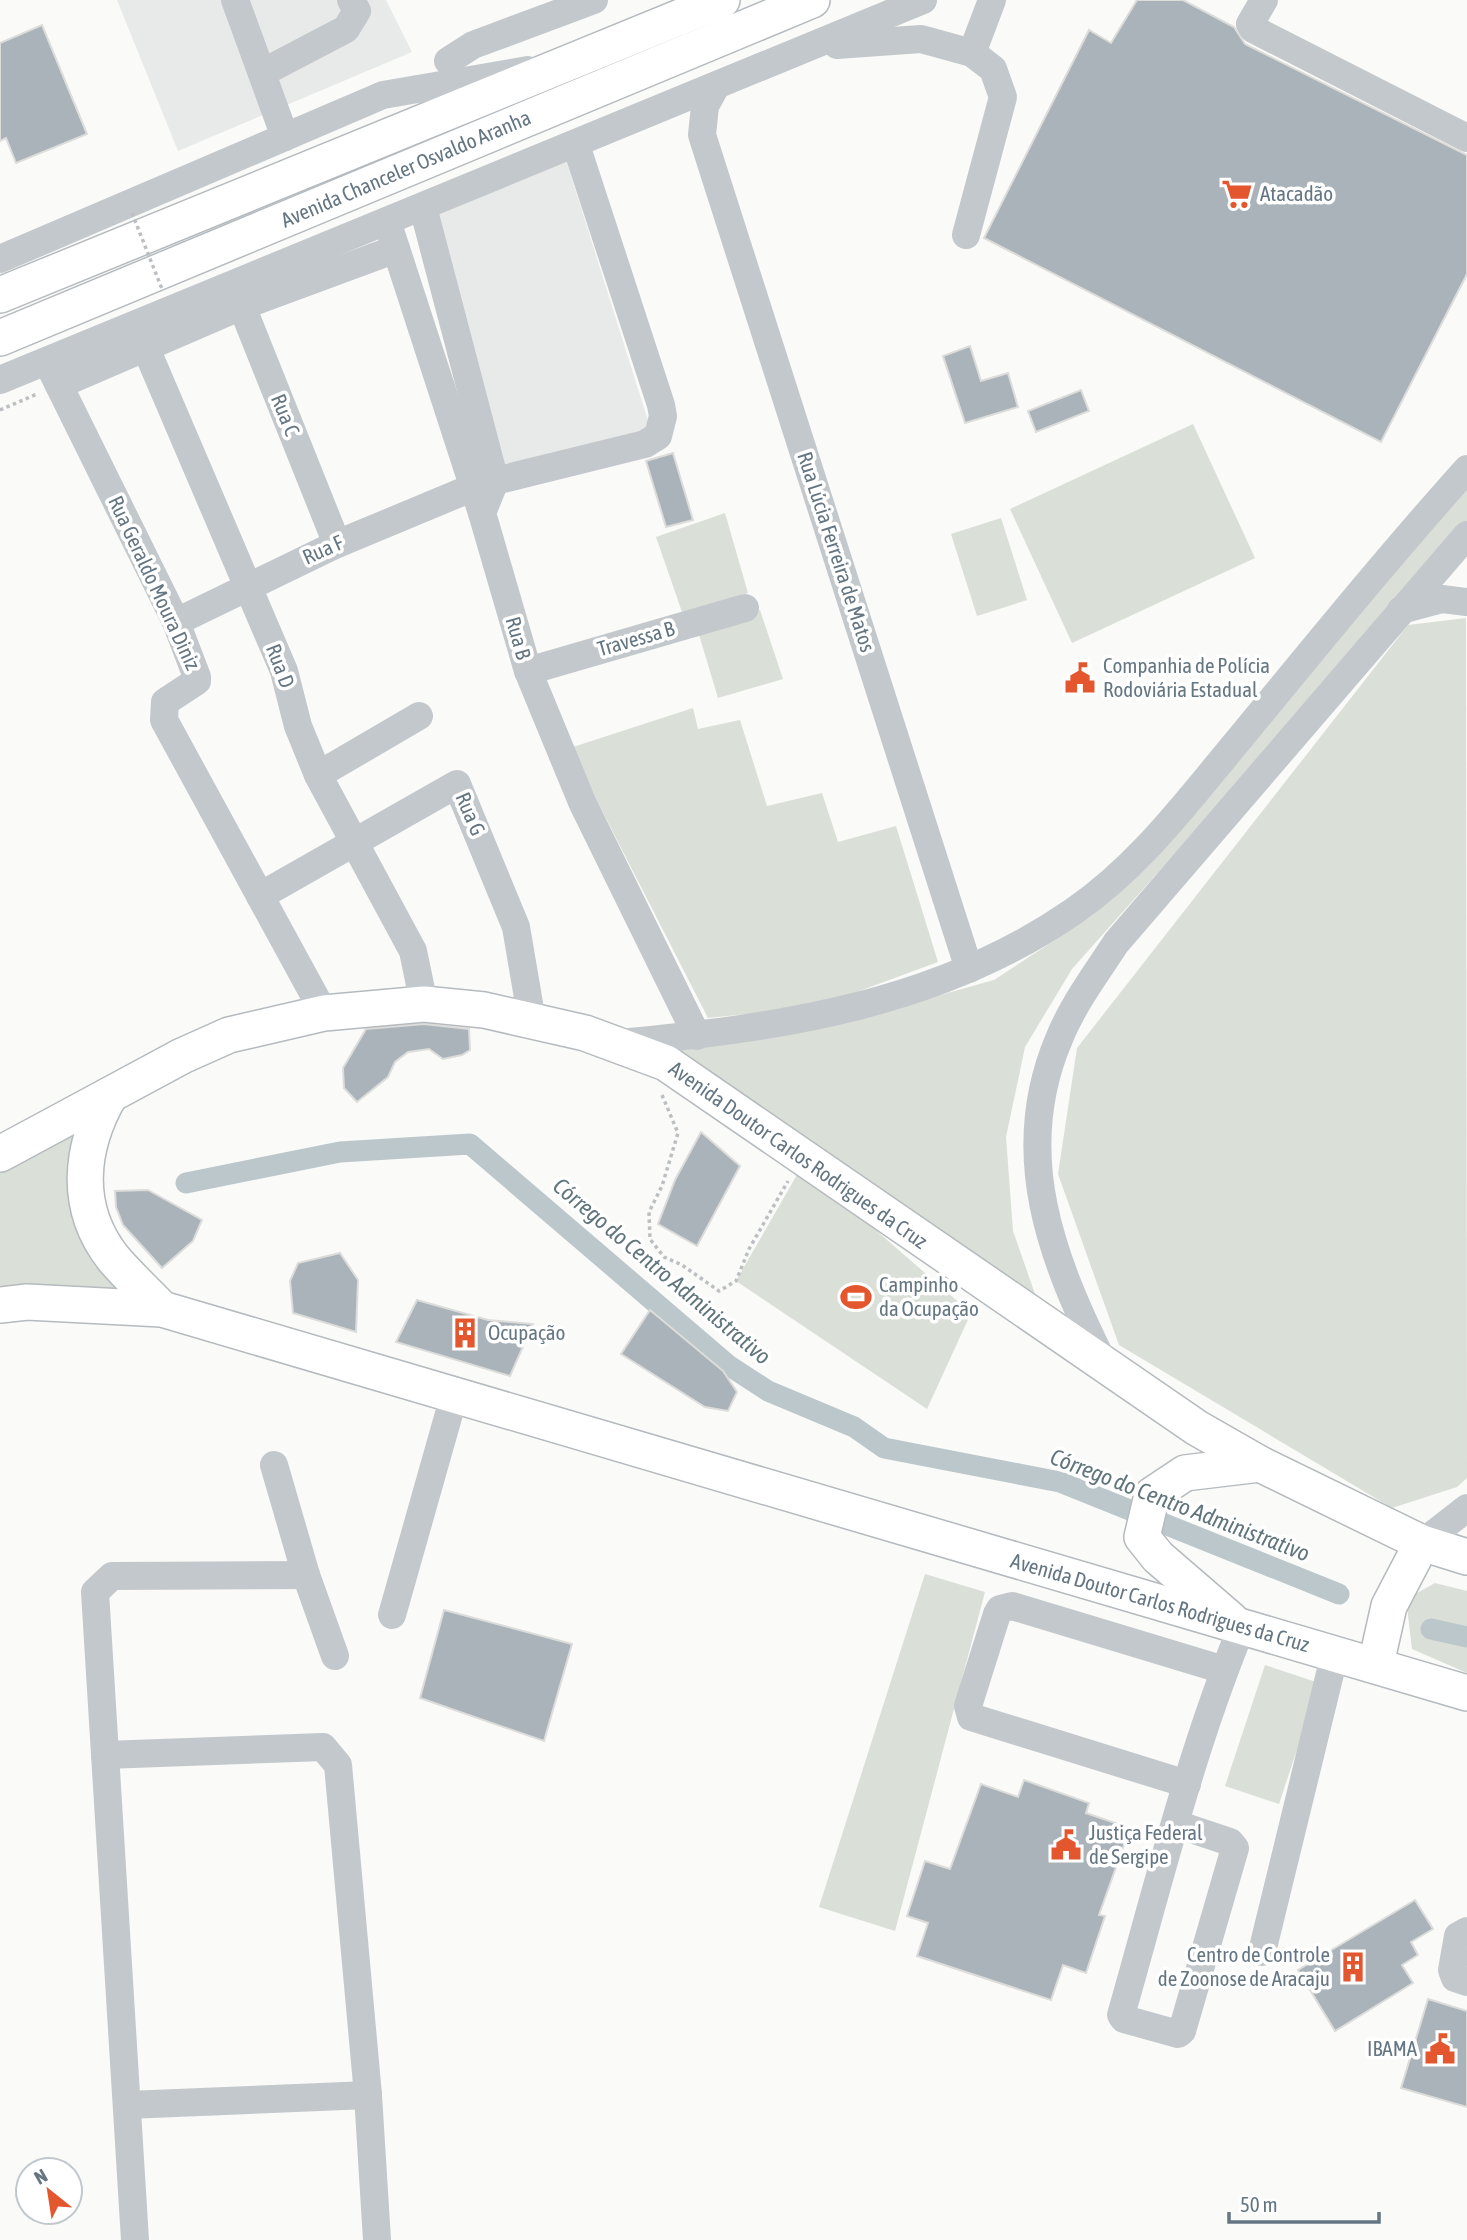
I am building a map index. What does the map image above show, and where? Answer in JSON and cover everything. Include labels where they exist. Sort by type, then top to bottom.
[{"type":"main road","name":"Avenida Chanceler Osvaldo Aranha","points":[[0,295],[722,0]]},
{"type":"main road","name":"Avenida Chanceler Osvaldo Aranha","points":[[0,338],[812,0]]},
{"type":"main road","name":"Avenida Doutor Carlos Rodrigues da Cruz","points":[[0,1154],[229,1035],[324,1013],[424,1004],[484,1010],[619,1043],[666,1063],[1197,1428],[1259,1464],[1422,1543],[1467,1557]]},
{"type":"main road","points":[[110,1095],[97,1118],[87,1146],[87,1192],[93,1223],[112,1256],[162,1309]]},
{"type":"main road","name":"Avenida Doutor Carlos Rodrigues da Cruz","points":[[0,1305],[27,1302],[162,1309],[1241,1629],[1377,1664],[1467,1693]]},
{"type":"main road","points":[[1241,1629],[1158,1557],[1142,1537],[1152,1495],[1185,1473],[1259,1464]]},
{"type":"main road","points":[[1377,1664],[1389,1606],[1422,1543]]},
{"type":"street","points":[[235,0],[285,137]]},
{"type":"street","points":[[262,73],[346,29],[357,11],[351,0]]},
{"type":"street","points":[[448,61],[473,45],[594,0]]},
{"type":"street","points":[[0,380],[53,373],[141,337],[238,296],[387,221],[923,0]]},
{"type":"street","points":[[972,53],[992,0]]},
{"type":"street","points":[[1264,0],[1251,24],[1253,29],[1467,138]]},
{"type":"street","points":[[804,49],[920,38],[972,53],[993,69],[1003,97],[966,235]]},
{"type":"street","points":[[0,259],[400,90],[565,64]]},
{"type":"street","points":[[650,113],[672,118],[702,135],[705,106],[716,86]]},
{"type":"street","name":"Rua Lúcia Ferreira de Matos","points":[[702,135],[969,970]]},
{"type":"street","name":"Rua F","points":[[176,622],[246,585],[337,544],[484,494],[645,444],[658,436],[663,416],[661,405],[576,145]]},
{"type":"street","name":"Rua B","points":[[423,207],[484,494],[527,671],[582,802],[697,1036]]},
{"type":"street","name":"Rua B","points":[[387,221],[484,494]]},
{"type":"street","points":[[238,296],[396,249]]},
{"type":"street","name":"Rua C","points":[[238,296],[337,544]]},
{"type":"street","name":"Rua D","points":[[141,337],[288,681],[296,720],[318,775],[413,951],[424,1004]]},
{"type":"street","name":"Rua Geraldo Moura Diniz","points":[[53,373],[176,622],[198,680],[165,702],[163,715],[324,1013]]},
{"type":"street","points":[[619,1043],[697,1036],[807,1020],[896,997],[969,970],[1074,911],[1149,848],[1402,541],[1467,469]]},
{"type":"street","points":[[1105,1367],[1069,1293],[1039,1195],[1038,1130],[1046,1083],[1058,1040],[1076,1005],[1116,943],[1467,536]]},
{"type":"street","points":[[1401,610],[1442,599],[1467,602]]},
{"type":"street","name":"Travessa B","points":[[527,671],[745,608]]},
{"type":"street","points":[[318,775],[419,716]]},
{"type":"street","name":"Rua G","points":[[260,896],[450,786],[458,785],[516,927],[533,1021]]},
{"type":"street","points":[[392,1615],[454,1396]]},
{"type":"street","points":[[274,1465],[306,1575],[335,1656]]},
{"type":"street","points":[[1422,1543],[1467,1508]]},
{"type":"street","points":[[135,2240],[95,1592],[113,1576],[306,1575]]},
{"type":"street","points":[[1187,1784],[971,1717],[968,1706],[997,1614],[1000,1609],[1012,1606],[1224,1670]]},
{"type":"street","points":[[1176,1824],[1230,1842],[1235,1848],[1182,2031],[1178,2034],[1121,2016],[1187,1784],[1224,1670],[1241,1629]]},
{"type":"street","points":[[1262,1952],[1335,1653]]},
{"type":"street","points":[[105,1755],[323,1747],[338,1765],[368,2095],[377,2240]]},
{"type":"street","points":[[1467,1931],[1458,1936],[1452,1970],[1455,1978],[1467,1982]]},
{"type":"street","points":[[127,2105],[368,2095]]},
{"type":"path","points":[[132,213],[162,289]]},
{"type":"path","points":[[0,410],[53,373]]},
{"type":"path","points":[[658,1087],[678,1133],[662,1186],[649,1212],[650,1239],[664,1257],[692,1271],[719,1291],[736,1281],[749,1249],[789,1180]]},
{"type":"shaded area","points":[[117,0],[386,0],[412,52],[178,151]]},
{"type":"shaded area","points":[[566,160],[651,430],[504,473],[433,217]]},
{"type":"shaded area","points":[[1193,424],[1255,558],[1072,643],[1010,509]]},
{"type":"shaded area","points":[[1467,485],[1467,525],[1072,969],[1025,1047],[1006,1137],[1013,1231],[1043,1317],[661,1053],[826,1027],[994,980],[1058,938],[1148,864]]},
{"type":"shaded area","points":[[725,513],[748,593],[682,612],[656,537]]},
{"type":"shaded area","points":[[1001,518],[1027,600],[977,616],[951,534]]},
{"type":"shaded area","points":[[760,610],[783,679],[718,698],[697,628]]},
{"type":"shaded area","points":[[1466,618],[1467,1478],[1457,1487],[1392,1508],[1119,1345],[1058,1174],[1077,1048],[1408,625]]},
{"type":"shaded area","points":[[693,708],[698,729],[740,720],[767,806],[822,793],[838,842],[896,826],[938,962],[816,1007],[708,1018],[570,748]]},
{"type":"shaded area","points":[[92,1101],[73,1136],[67,1178],[79,1238],[96,1267],[125,1289],[34,1284],[0,1288],[0,1151]]},
{"type":"shaded area","name":"Campinho da Ocupação","points":[[802,1166],[971,1313],[927,1409],[736,1281]]},
{"type":"shaded area","points":[[925,1574],[985,1592],[895,1931],[819,1907]]},
{"type":"shaded area","points":[[1435,1583],[1467,1591],[1467,1673],[1412,1649],[1406,1599]]},
{"type":"shaded area","points":[[1265,1665],[1319,1683],[1279,1804],[1225,1786]]},
{"type":"building","name":"Atacadão","points":[[1137,0],[1183,0],[1234,27],[1245,44],[1467,155],[1467,274],[1381,442],[984,238],[1089,30],[1111,43]]},
{"type":"building","points":[[42,25],[87,134],[16,163],[6,138],[0,141],[0,43]]},
{"type":"building","points":[[970,346],[981,381],[1008,373],[1018,407],[965,423],[943,356]]},
{"type":"building","points":[[1081,390],[1089,411],[1036,432],[1028,411]]},
{"type":"building","points":[[673,453],[693,520],[666,527],[646,461]]},
{"type":"building","points":[[424,1024],[469,1029],[470,1050],[462,1055],[443,1059],[429,1049],[408,1052],[395,1062],[388,1077],[357,1102],[344,1088],[343,1068],[366,1029]]},
{"type":"building","points":[[701,1132],[740,1166],[697,1246],[658,1224],[675,1180]]},
{"type":"building","points":[[148,1190],[202,1220],[193,1241],[162,1268],[123,1225],[116,1207],[115,1191]]},
{"type":"building","points":[[340,1253],[358,1280],[356,1332],[293,1313],[290,1281],[298,1263]]},
{"type":"building","name":"Ocupação","points":[[417,1300],[488,1320],[533,1324],[510,1376],[396,1342]]},
{"type":"building","name":"Ocupação","points":[[650,1310],[723,1371],[737,1392],[728,1411],[705,1407],[621,1354]]},
{"type":"building","points":[[444,1610],[572,1644],[544,1741],[420,1698]]},
{"type":"building","points":[[1024,1780],[1089,1803],[1086,1813],[1130,1828],[1099,1915],[1105,1916],[1086,1973],[1063,1965],[1051,2000],[917,1956],[928,1923],[907,1916],[925,1861],[950,1869],[981,1784],[1018,1797]]},
{"type":"building","name":"Centro de Controle de Zoonose de Aracaju","points":[[1415,1900],[1433,1929],[1411,1942],[1418,1955],[1402,1965],[1413,1983],[1335,2031],[1298,1970]]},
{"type":"building","name":"IBAMA","points":[[1428,1999],[1467,2011],[1467,2107],[1401,2088]]},
{"type":"waterway","name":"Córrego do Centro Administrativo","points":[[186,1183],[340,1152],[470,1144],[728,1365],[768,1391],[854,1427],[884,1448],[1060,1482],[1339,1594]]},
{"type":"waterway","points":[[1431,1629],[1467,1637]]},
{"type":"place","name":"Atacadão","points":[[1237,194]]},
{"type":"place","name":"Companhia de Polícia Rodoviária Estadual","points":[[1080,678]]},
{"type":"place","name":"Campinho da Ocupação","points":[[856,1297]]},
{"type":"place","name":"Ocupação","points":[[465,1333]]},
{"type":"place","name":"Justiça Federal de Sergipe","points":[[1066,1845]]},
{"type":"place","name":"Centro de Controle de Zoonose de Aracaju","points":[[1353,1967]]},
{"type":"place","name":"IBAMA","points":[[1440,2049]]}]
